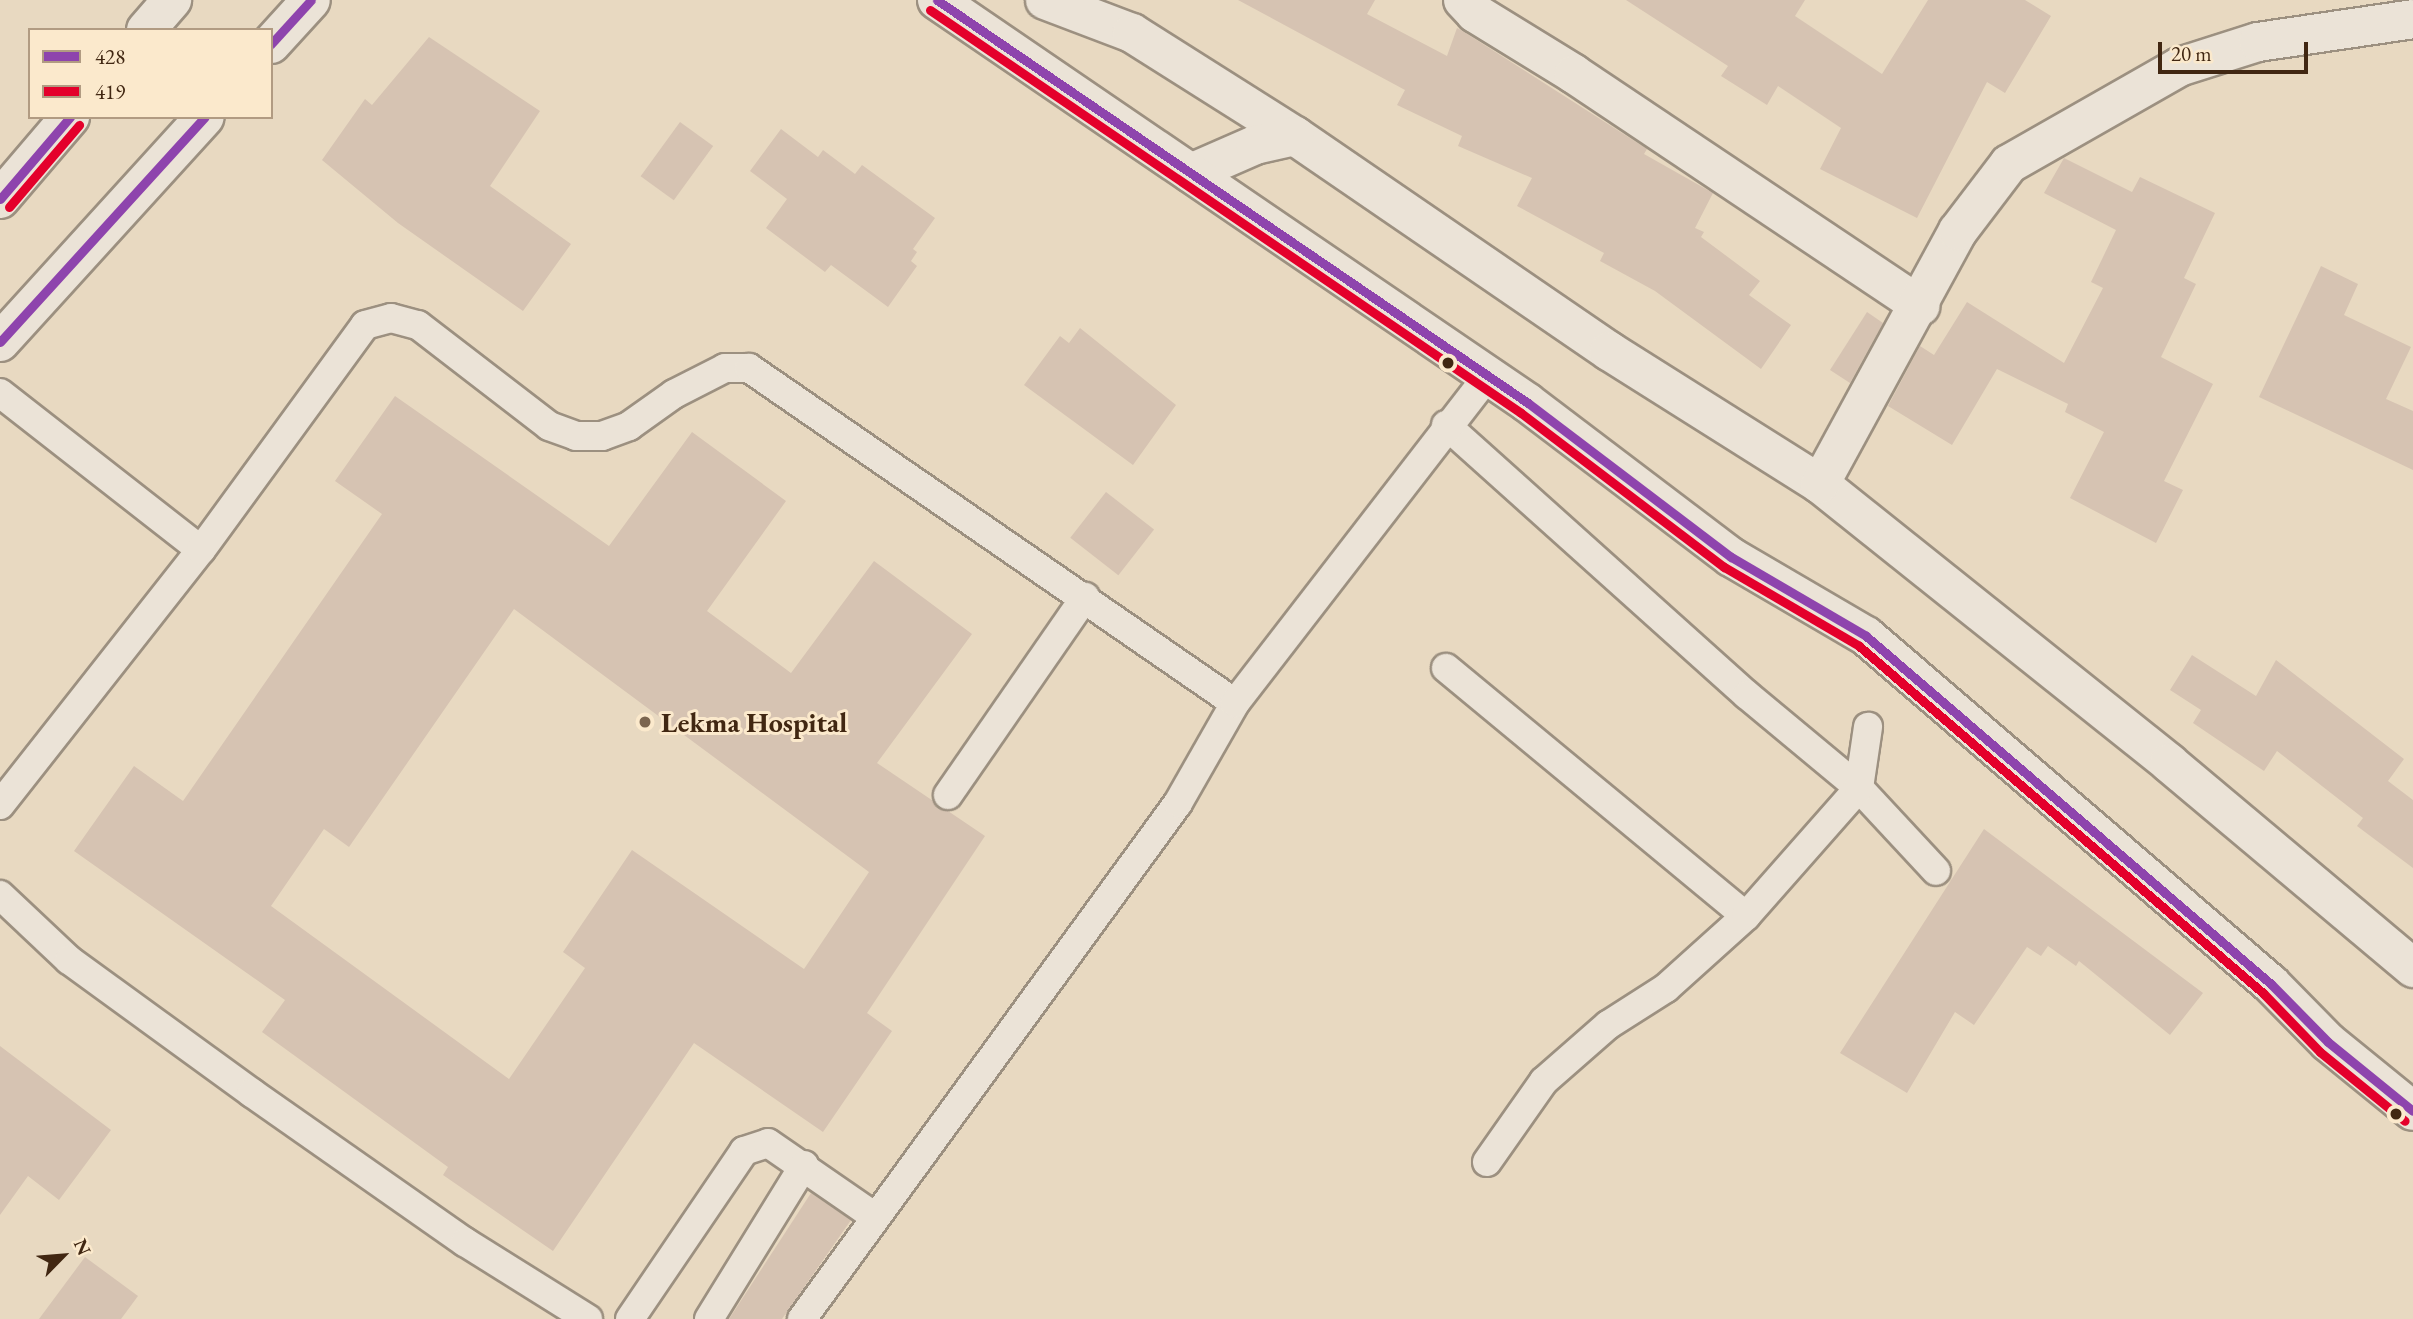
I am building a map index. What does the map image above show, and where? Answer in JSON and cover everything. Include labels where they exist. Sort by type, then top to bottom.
[{"type":"street","points":[[148,28],[172,0]]},
{"type":"street","points":[[273,42],[312,0]]},
{"type":"street","points":[[937,0],[1488,376],[1731,557],[1866,636],[2260,975],[2328,1042],[2413,1111]]},
{"type":"street","points":[[1045,0],[1132,33],[1295,136],[1609,351],[1821,484],[2169,763],[2413,968]]},
{"type":"street","points":[[1463,0],[1475,13],[1574,74],[1920,306]]},
{"type":"street","points":[[1821,484],[1920,306],[1958,231],[2009,164],[2179,67],[2258,42],[2413,19]]},
{"type":"street","points":[[0,199],[68,119]]},
{"type":"street","points":[[0,342],[203,119]]},
{"type":"street","points":[[1191,173],[1255,145],[1295,136]]},
{"type":"lane","points":[[0,804],[201,550],[365,325],[391,318],[418,325],[549,426],[576,436],[602,436],[620,429],[674,394],[725,368],[749,368],[1235,703]]},
{"type":"lane","points":[[802,1319],[874,1216],[1178,803],[1235,703],[1335,579],[1446,425],[1488,376]]},
{"type":"lane","points":[[0,393],[201,550]]},
{"type":"lane","points":[[1446,425],[1747,695],[1858,788],[1936,871]]},
{"type":"lane","points":[[948,795],[1084,597]]},
{"type":"lane","points":[[1446,668],[1746,916]]},
{"type":"lane","points":[[1487,1162],[1544,1082],[1608,1025],[1665,988],[1746,916],[1858,788],[1868,727]]},
{"type":"lane","points":[[0,895],[69,960],[252,1093],[465,1242],[588,1319]]},
{"type":"lane","points":[[629,1319],[744,1151],[768,1143],[804,1165],[874,1216]]},
{"type":"lane","points":[[709,1319],[804,1165]]},
{"type":"building","points":[[1238,0],[1375,0],[1367,14],[1447,56],[1457,28],[1461,30],[1647,149],[1644,154],[1713,193],[1695,228],[1704,232],[1701,237],[1760,281],[1749,295],[1791,325],[1761,369],[1655,291],[1600,261],[1604,253],[1517,206],[1532,178],[1458,146],[1462,136],[1397,105],[1405,90]]},
{"type":"building","points":[[1626,0],[1805,0],[1795,16],[1882,74],[1928,0],[2025,0],[2051,16],[2005,93],[1987,82],[1917,218],[1820,169],[1841,128],[1778,86],[1767,105],[1721,76],[1728,66]]},
{"type":"building","points":[[429,37],[540,111],[490,186],[571,244],[523,311],[398,223],[322,160],[365,99],[372,105]]},
{"type":"building","points":[[680,122],[713,146],[674,200],[641,176]]},
{"type":"building","points":[[781,129],[818,157],[823,150],[855,174],[862,165],[935,218],[913,249],[917,252],[911,261],[917,266],[888,307],[831,265],[825,272],[766,228],[787,199],[750,171]]},
{"type":"building","points":[[2064,158],[2132,192],[2140,177],[2215,213],[2184,278],[2196,284],[2161,357],[2213,384],[2164,481],[2183,490],[2156,543],[2070,498],[2104,432],[2065,412],[2068,404],[1997,369],[1952,445],[1888,406],[1920,346],[1934,355],[1967,302],[2064,363],[2103,288],[2091,282],[2116,230],[2044,193]]},
{"type":"building","points":[[2321,266],[2358,284],[2344,315],[2411,347],[2386,399],[2413,411],[2413,470],[2259,397]]},
{"type":"building","points":[[1867,312],[1883,323],[1850,383],[1830,370]]},
{"type":"building","points":[[1080,328],[1176,405],[1133,465],[1024,385],[1060,336],[1069,343]]},
{"type":"building","points":[[395,396],[609,546],[692,432],[786,501],[707,611],[791,673],[874,561],[972,634],[877,763],[985,836],[867,1013],[892,1031],[823,1132],[694,1043],[553,1251],[443,1175],[448,1167],[262,1032],[285,1000],[74,851],[134,766],[183,801],[382,514],[335,481]],"holes":[[[514,609],[869,872],[804,969],[632,850],[563,952],[585,968],[509,1079],[271,906],[324,829],[349,847]]]},
{"type":"building","points":[[1106,492],[1154,530],[1118,575],[1070,538]]},
{"type":"building","points":[[2192,655],[2256,696],[2276,660],[2404,759],[2388,781],[2413,800],[2413,868],[2357,826],[2363,818],[2277,751],[2264,771],[2193,723],[2201,710],[2170,690]]},
{"type":"building","points":[[1984,829],[2203,993],[2170,1035],[2079,961],[2076,966],[2048,946],[2041,956],[2027,947],[1974,1025],[1955,1012],[1907,1093],[1840,1053]]},
{"type":"building","points":[[0,1046],[111,1130],[59,1200],[28,1176],[0,1215]]},
{"type":"building","points":[[811,1193],[851,1220],[782,1319],[729,1319]]},
{"type":"building","points":[[85,1257],[138,1296],[121,1319],[39,1319]]},
{"type":"transit line","name":"428","points":[[273,42],[311,0]]},
{"type":"transit line","name":"428","points":[[937,0],[1528,403],[1731,557],[1866,636],[2271,984],[2328,1042],[2413,1111]]},
{"type":"transit line","name":"419","points":[[930,10],[1521,413],[1724,567],[1859,646],[2263,993],[2320,1052],[2405,1121]]},
{"type":"transit line","name":"428","points":[[0,199],[68,119]]},
{"type":"transit line","name":"428","points":[[0,342],[203,119]]},
{"type":"transit line","name":"419","points":[[9,207],[79,125]]},
{"type":"place","name":"Lekma Hospital","points":[[645,722]]}]
